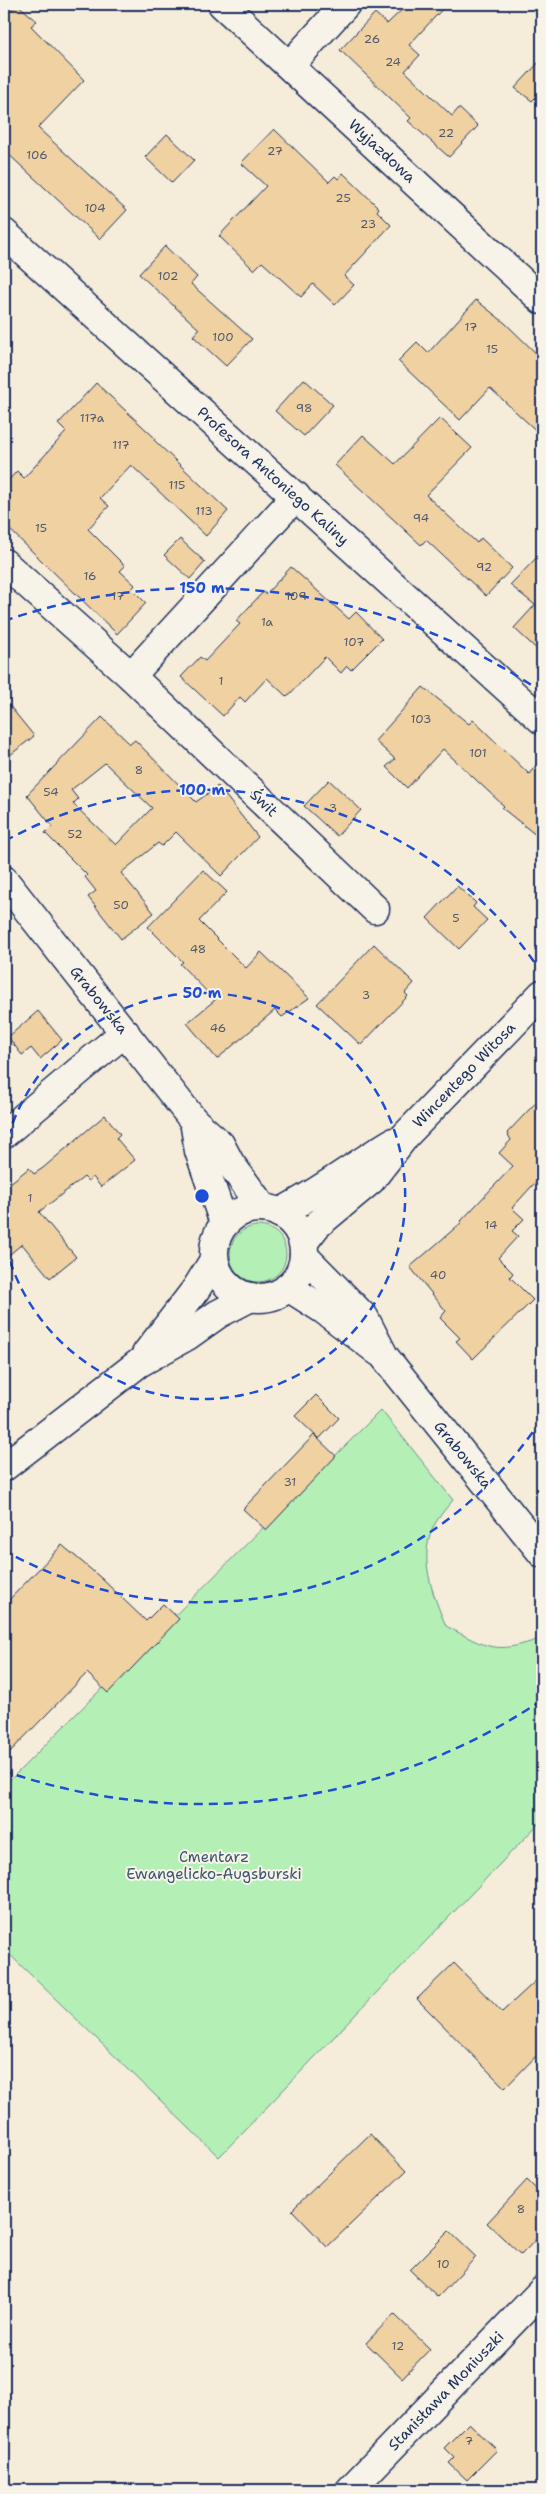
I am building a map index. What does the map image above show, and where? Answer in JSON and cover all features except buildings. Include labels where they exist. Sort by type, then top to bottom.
[{"type":"street","name":"Wyjazdowa","points":[[222,4],[542,300]]},
{"type":"street","points":[[290,65],[346,4]]},
{"type":"street","name":"Profesora Antoniego Kaliny","points":[[4,233],[542,720]]},
{"type":"street","points":[[131,676],[296,496]]},
{"type":"street","name":"Świt","points":[[4,562],[131,676],[375,909]]},
{"type":"street","name":"Grabowska","points":[[4,880],[194,1121],[220,1144],[230,1163],[271,1210]]},
{"type":"street","name":"Wincentego Witosa","points":[[303,1250],[317,1225],[371,1180],[406,1135],[542,994]]},
{"type":"street","points":[[4,1134],[125,1032]]},
{"type":"street","name":"Grabowska","points":[[194,1121],[199,1151],[224,1223]]},
{"type":"street","name":"Wincentego Witosa","points":[[271,1210],[310,1196],[360,1161],[406,1135]]},
{"type":"street","points":[[271,1210],[290,1220],[298,1231],[303,1250],[301,1268],[288,1287],[277,1294],[264,1298],[250,1297],[237,1292],[226,1284],[218,1273],[214,1260],[216,1241],[224,1223],[242,1211],[271,1210]]},
{"type":"street","name":"Grabowska","points":[[303,1250],[364,1317],[384,1356],[542,1553]]},
{"type":"street","points":[[139,1363],[196,1289],[214,1260]]},
{"type":"street","name":"Grabowska","points":[[288,1287],[324,1310],[384,1356]]},
{"type":"street","points":[[4,1467],[139,1363],[187,1336],[218,1314],[250,1297]]},
{"type":"street","name":"Stanisława Moniuszki","points":[[350,2490],[542,2291]]},
{"type":"green space","points":[[258,1226],[269,1228],[278,1234],[284,1243],[286,1254],[284,1265],[278,1274],[269,1280],[258,1282],[247,1280],[238,1274],[232,1265],[230,1254],[232,1243],[238,1234],[247,1228]]},
{"type":"green space","name":"Cmentarz Ewangelicko-Augsburski","points":[[381,1410],[453,1500],[436,1522],[427,1548],[427,1561],[432,1588],[446,1626],[472,1640],[492,1647],[513,1646],[542,1638],[542,1820],[219,2157],[4,1949],[4,1786]]}]
